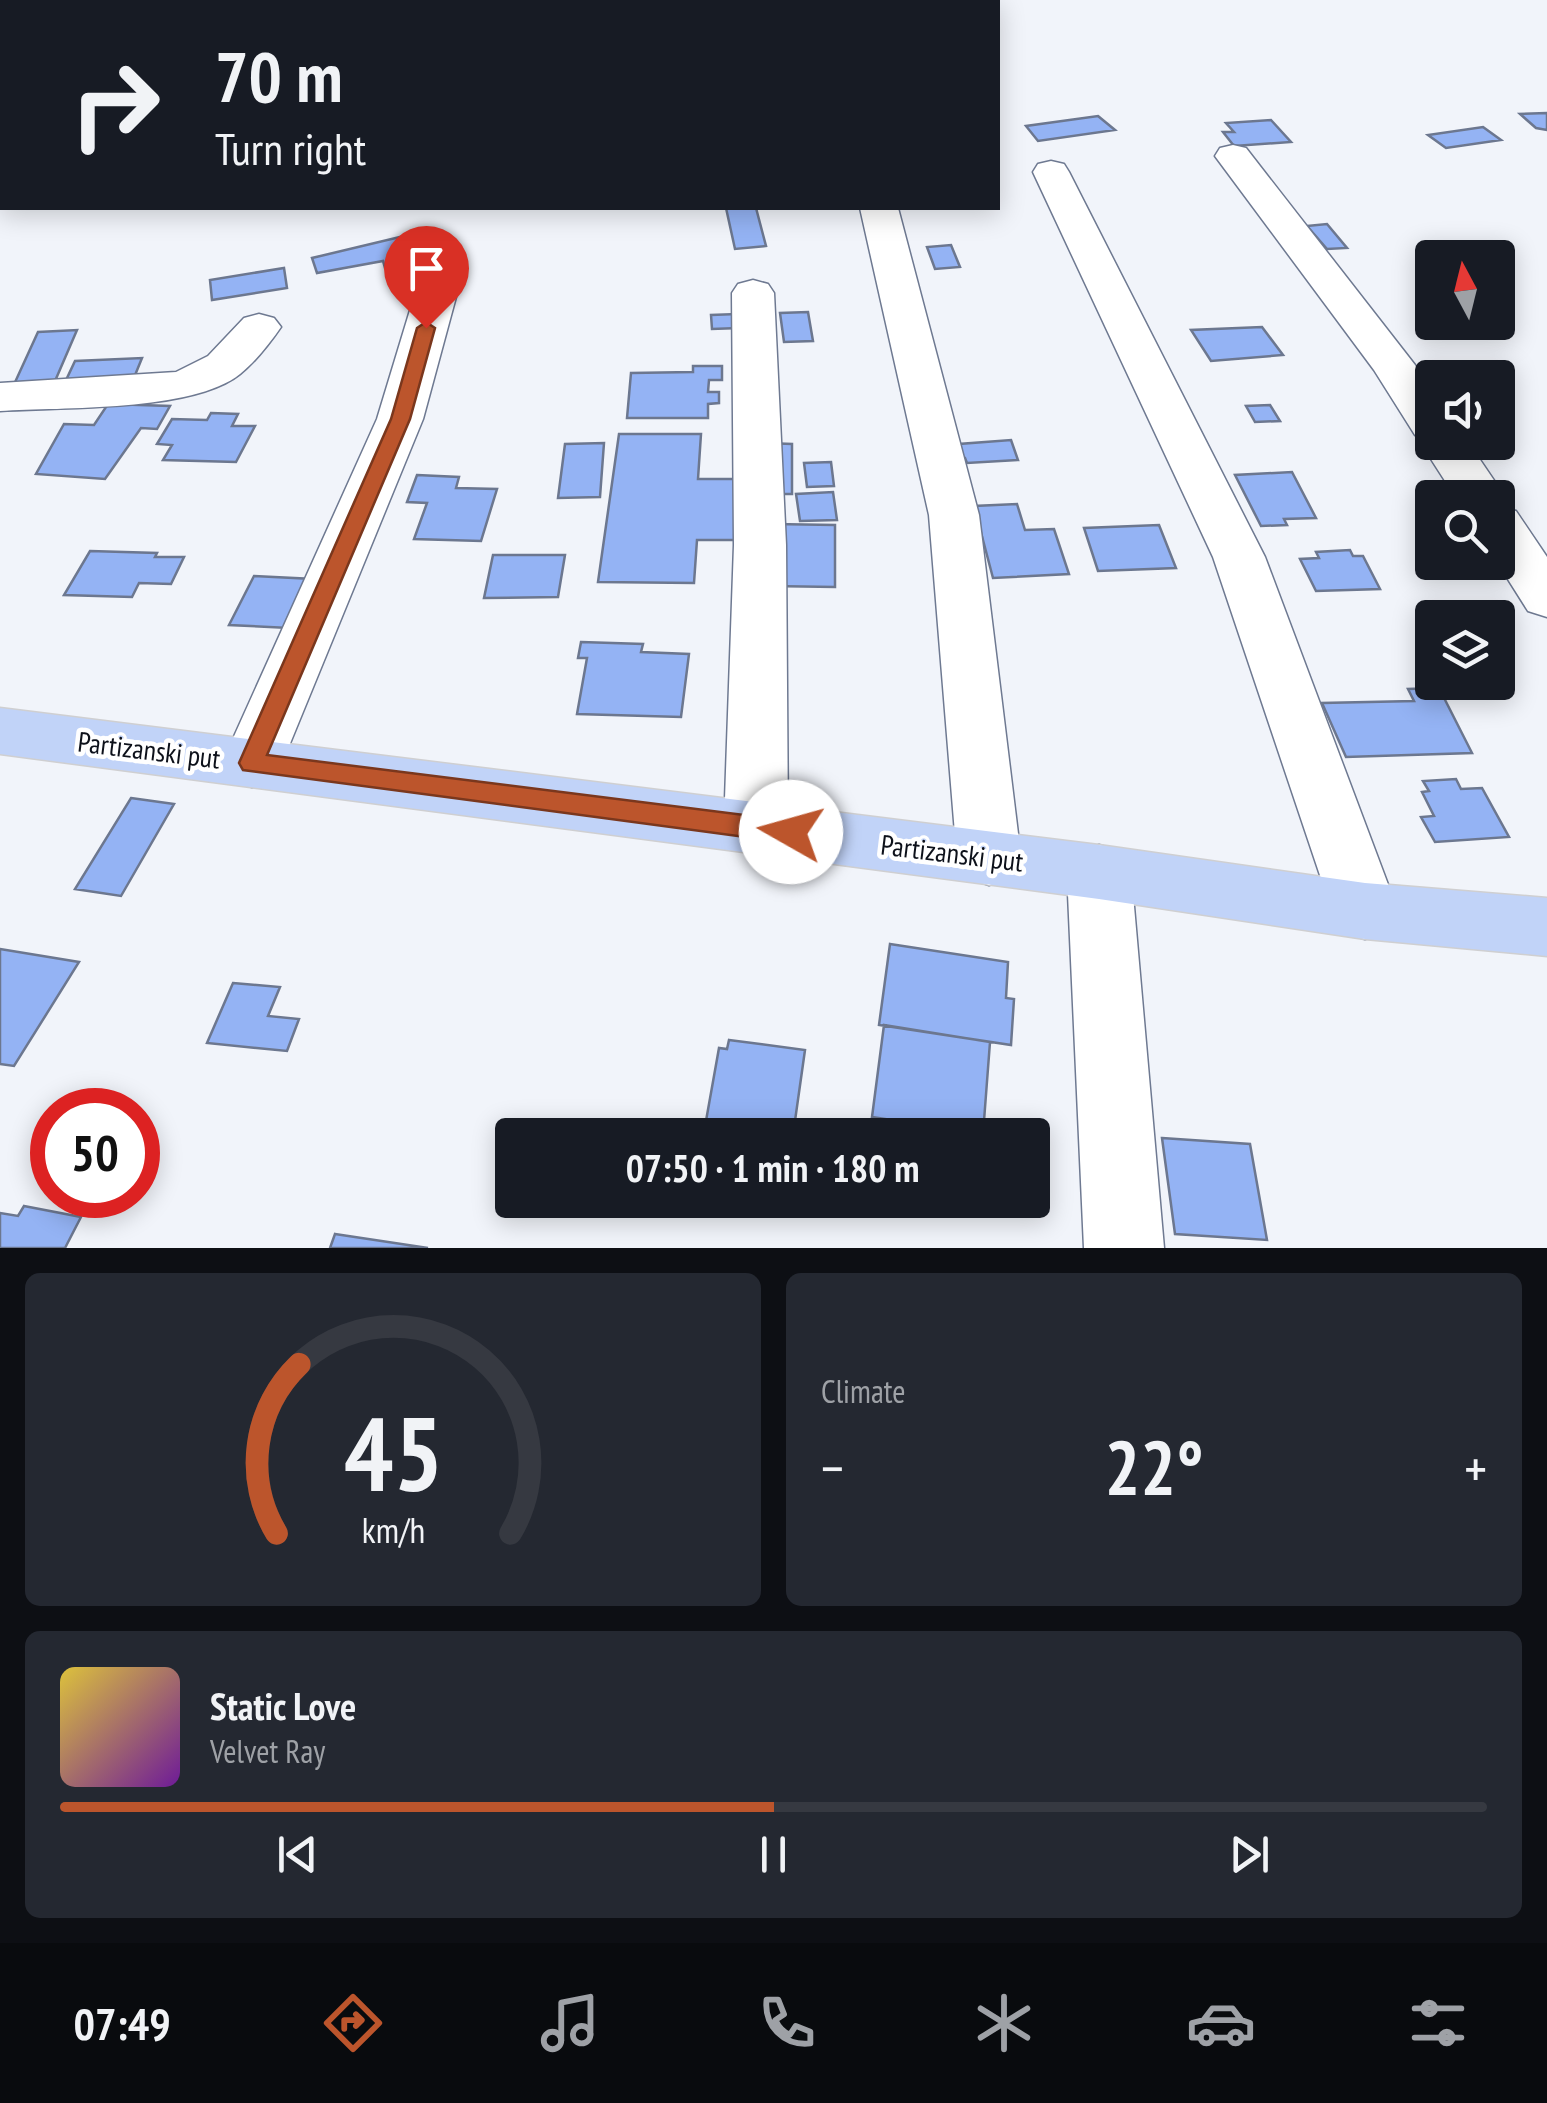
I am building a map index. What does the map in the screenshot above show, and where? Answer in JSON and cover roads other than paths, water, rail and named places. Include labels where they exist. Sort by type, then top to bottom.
[{"type":"main road","name":"Partizanski put","points":[[0,731],[1099,872],[1365,911],[1547,927]]},
{"type":"street","points":[[1233,156],[1415,398]]},
{"type":"street","points":[[1052,172],[1239,557],[1365,911]]},
{"type":"street","points":[[879,210],[954,516],[989,858]]},
{"type":"street","points":[[753,292],[760,545],[756,828]]},
{"type":"street","points":[[252,763],[400,419],[435,297]]},
{"type":"street","points":[[0,397],[184,385],[224,365],[259,327]]},
{"type":"street","points":[[1515,549],[1547,598]]},
{"type":"street","points":[[1099,872],[1124,1248]]}]
